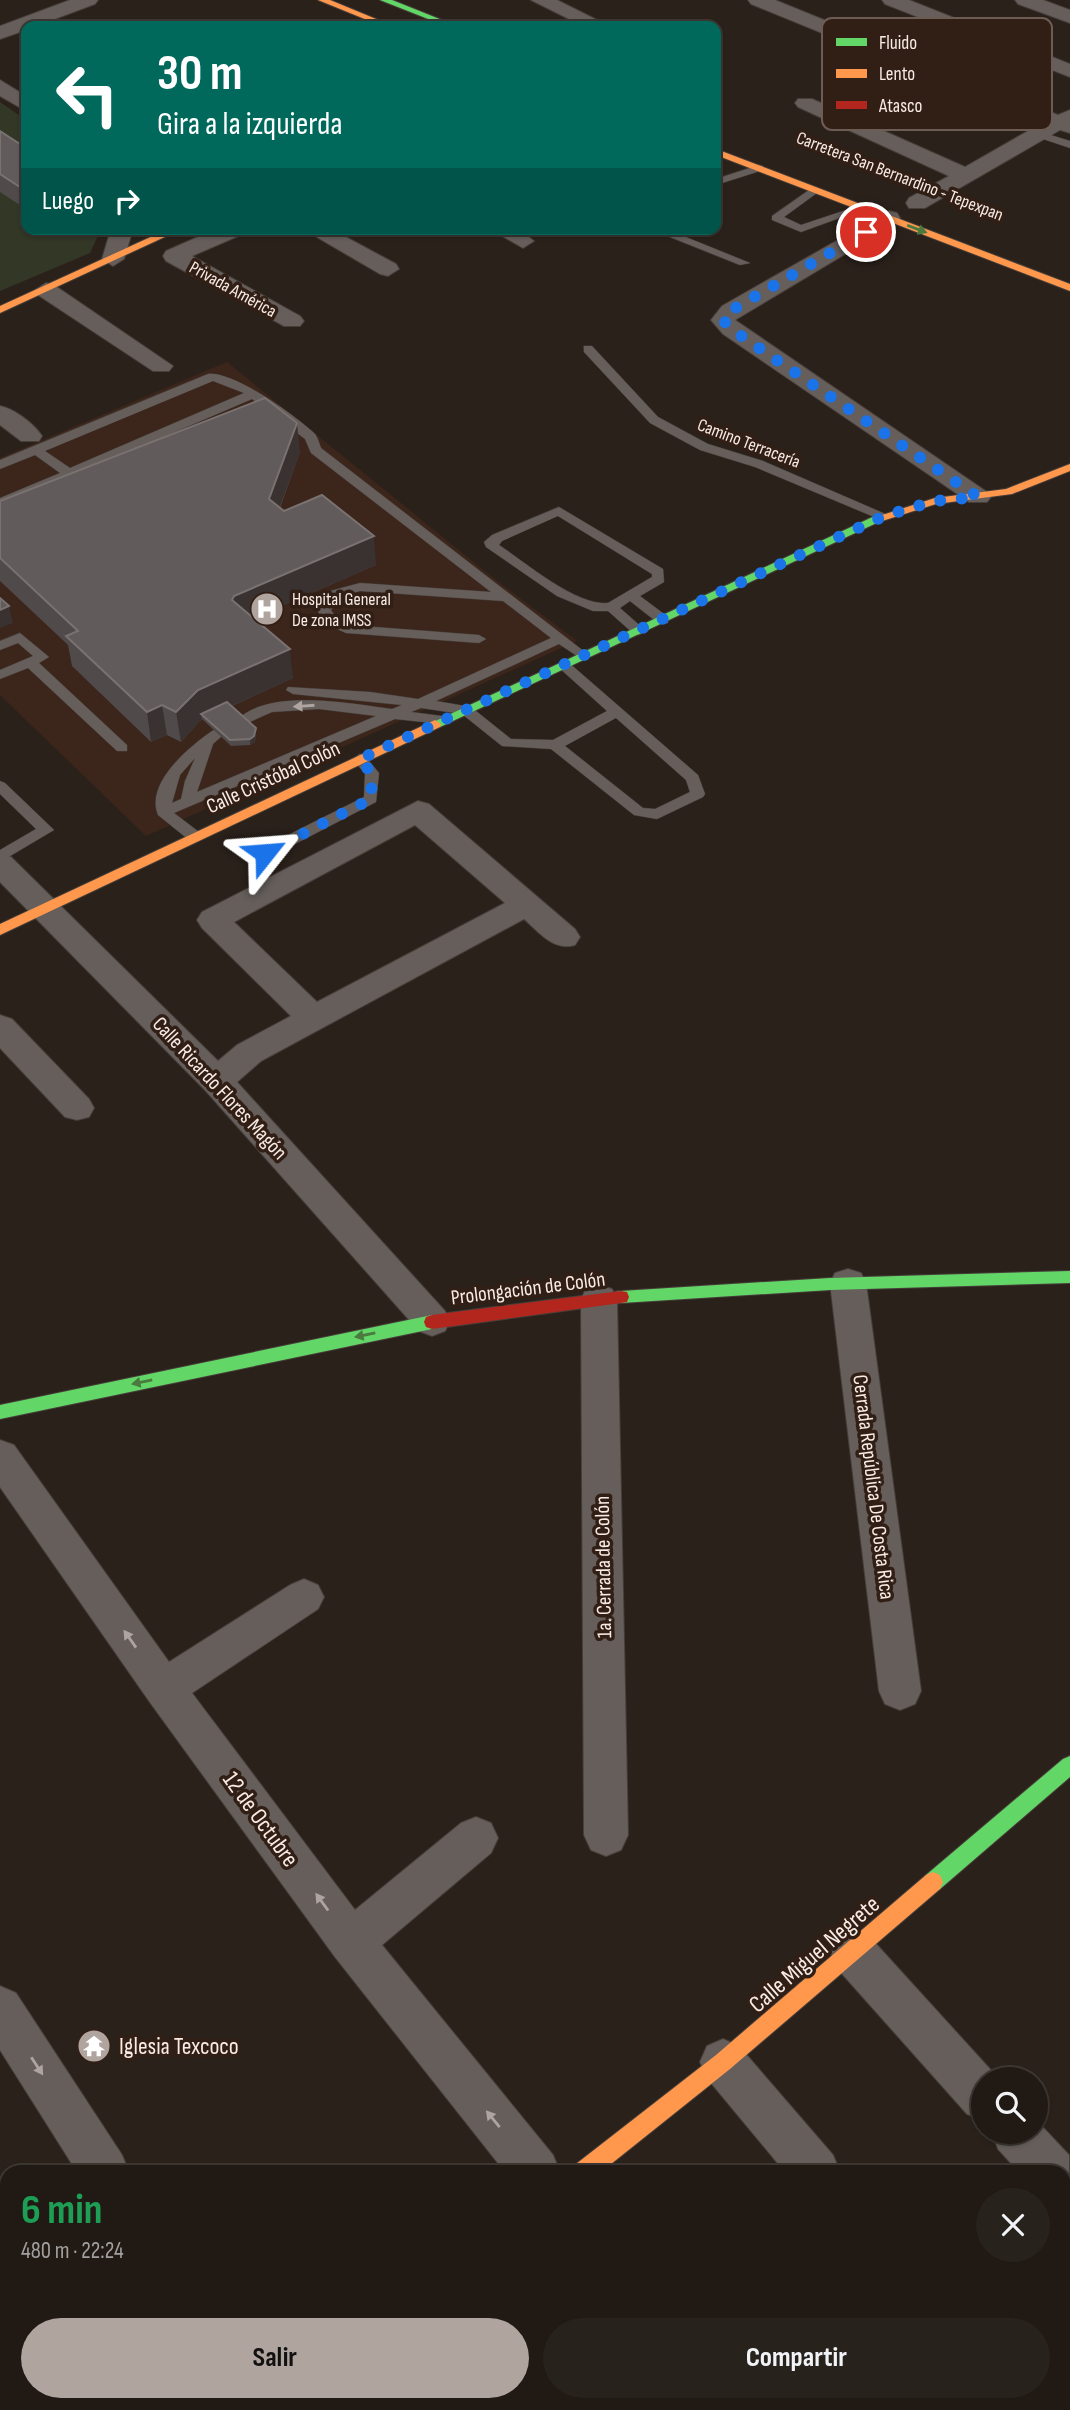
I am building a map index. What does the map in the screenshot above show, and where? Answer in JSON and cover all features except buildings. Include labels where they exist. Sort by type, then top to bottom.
[{"type":"main road","points":[[322,0],[375,21]]},
{"type":"main road","points":[[384,0],[440,21]]},
{"type":"main road","points":[[721,156],[1070,288]]},
{"type":"main road","name":"Carretera San Bernardino - Tepexpan","points":[[911,201],[942,213]]},
{"type":"main road","points":[[0,310],[164,235]]},
{"type":"main road","name":"Calle Cristóbal Colón","points":[[0,930],[194,836],[884,516],[935,501],[978,497],[1035,483],[1070,467]]},
{"type":"main road","name":"Prolongación de Colón","points":[[0,1412],[432,1321],[599,1299],[848,1283],[1070,1278]]},
{"type":"main road","name":"Calle Miguel Negrete","points":[[593,2165],[723,2062],[1070,1765]]},
{"type":"street","points":[[24,21],[57,5],[88,0]]},
{"type":"street","points":[[541,0],[588,21]]},
{"type":"street","points":[[758,0],[822,25]]},
{"type":"street","points":[[892,0],[937,18]]},
{"type":"street","points":[[1026,0],[1070,16]]},
{"type":"street","points":[[57,5],[79,21]]},
{"type":"street","points":[[0,33],[21,23]]},
{"type":"street","points":[[1052,64],[1070,71]]},
{"type":"street","points":[[0,86],[21,101]]},
{"type":"street","points":[[806,103],[822,110]]},
{"type":"street","points":[[866,130],[965,175]]},
{"type":"street","points":[[911,201],[1047,130]]},
{"type":"street","points":[[889,218],[730,311],[723,320],[731,329],[978,497]]},
{"type":"street","points":[[113,259],[120,235]]},
{"type":"street","name":"Privada América","points":[[221,235],[174,256],[292,321]]},
{"type":"street","points":[[325,235],[388,269]]},
{"type":"street","points":[[512,235],[523,241]]},
{"type":"street","points":[[46,290],[160,366]]},
{"type":"street","points":[[0,413],[33,443]]},
{"type":"street","points":[[313,1018],[212,920],[418,811],[564,937]]},
{"type":"street","name":"Calle Ricardo Flores Magón","points":[[0,864],[217,1081],[432,1321]]},
{"type":"street","points":[[217,1081],[249,1053],[527,904]]},
{"type":"street","points":[[0,1027],[77,1108]]},
{"type":"street","name":"Cerrada República De Costa Rica","points":[[848,1283],[900,1691]]},
{"type":"street","name":"1a. Cerrada de Colón","points":[[599,1299],[606,1835]]},
{"type":"street","name":"12 de Octubre","points":[[0,1456],[164,1688],[351,1942],[530,2165]]},
{"type":"street","points":[[164,1688],[304,1597]]},
{"type":"street","points":[[351,1942],[476,1838]]},
{"type":"street","points":[[852,1951],[971,2083]]},
{"type":"street","points":[[0,2009],[100,2165]]},
{"type":"street","points":[[723,2062],[810,2165]]},
{"type":"street","points":[[1026,2144],[1046,2165]]},
{"type":"lane","points":[[1038,134],[1070,145]]},
{"type":"lane","points":[[721,180],[759,168]]},
{"type":"lane","points":[[816,190],[776,218],[801,229],[862,208]]},
{"type":"lane","points":[[670,235],[744,264]]},
{"type":"lane","name":"Camino Terracería","points":[[588,349],[654,420],[704,447],[759,464],[884,516]]},
{"type":"lane","points":[[0,465],[33,443],[212,377],[243,387],[311,437],[315,450],[583,656]]},
{"type":"lane","points":[[0,503],[253,394]]},
{"type":"lane","points":[[33,443],[68,473]]},
{"type":"lane","points":[[552,512],[566,513],[658,572],[659,579],[655,584],[611,607],[598,608],[562,593],[494,547],[491,542],[552,512]]},
{"type":"lane","points":[[479,639],[346,629],[331,621],[324,610],[335,594],[360,587],[506,597]]},
{"type":"lane","points":[[633,597],[663,620]]},
{"type":"lane","points":[[611,607],[639,631]]},
{"type":"lane","points":[[0,646],[20,637],[42,656],[0,675]]},
{"type":"lane","points":[[163,812],[398,713],[560,639]]},
{"type":"lane","points":[[29,662],[122,748]]},
{"type":"lane","points":[[555,745],[639,813],[657,814],[698,794],[693,778],[564,665]]},
{"type":"lane","points":[[293,690],[369,703],[398,713],[442,720]]},
{"type":"lane","points":[[243,721],[269,708],[422,702],[466,710],[506,743],[555,745],[618,711]]},
{"type":"lane","points":[[163,812],[164,790],[175,768],[196,748],[212,740],[192,781],[188,803]]},
{"type":"lane","points":[[265,853],[371,799],[372,774],[360,759]]},
{"type":"lane","points":[[0,786],[46,830],[0,857]]},
{"type":"lane","points":[[163,812],[194,836]]},
{"type":"shaded area","name":"Hospital General De zona IMSS","points":[[227,362],[492,577],[577,641],[146,836],[0,695],[0,458]]},
{"type":"green space","points":[[0,102],[21,117],[21,235],[98,235],[90,253],[0,291]]},
{"type":"traffic: fast","points":[[384,0],[440,21]]},
{"type":"traffic: fast","points":[[435,724],[879,518]]},
{"type":"traffic: fast","points":[[621,1297],[830,1284],[1070,1277]]},
{"type":"traffic: fast","points":[[0,1412],[432,1322]]},
{"type":"traffic: fast","points":[[933,1882],[1070,1765]]},
{"type":"traffic: slow","points":[[322,0],[376,21]]},
{"type":"traffic: slow","points":[[721,154],[1070,288]]},
{"type":"traffic: slow","points":[[0,310],[164,235]]},
{"type":"traffic: slow","points":[[879,518],[935,501],[1008,492],[1070,467]]},
{"type":"traffic: slow","points":[[0,930],[435,724]]},
{"type":"traffic: slow","points":[[593,2165],[723,2062],[933,1882]]},
{"type":"traffic: jam","points":[[432,1322],[621,1297]]},
{"type":"place","name":"Hospital General De zona IMSS","points":[[267,609]]},
{"type":"place","name":"Iglesia Texcoco","points":[[94,2046]]},
{"type":"route","points":[[265,853],[371,799],[372,774],[360,759],[884,516],[935,501],[978,497],[731,329],[723,320],[730,311],[866,232]]}]
